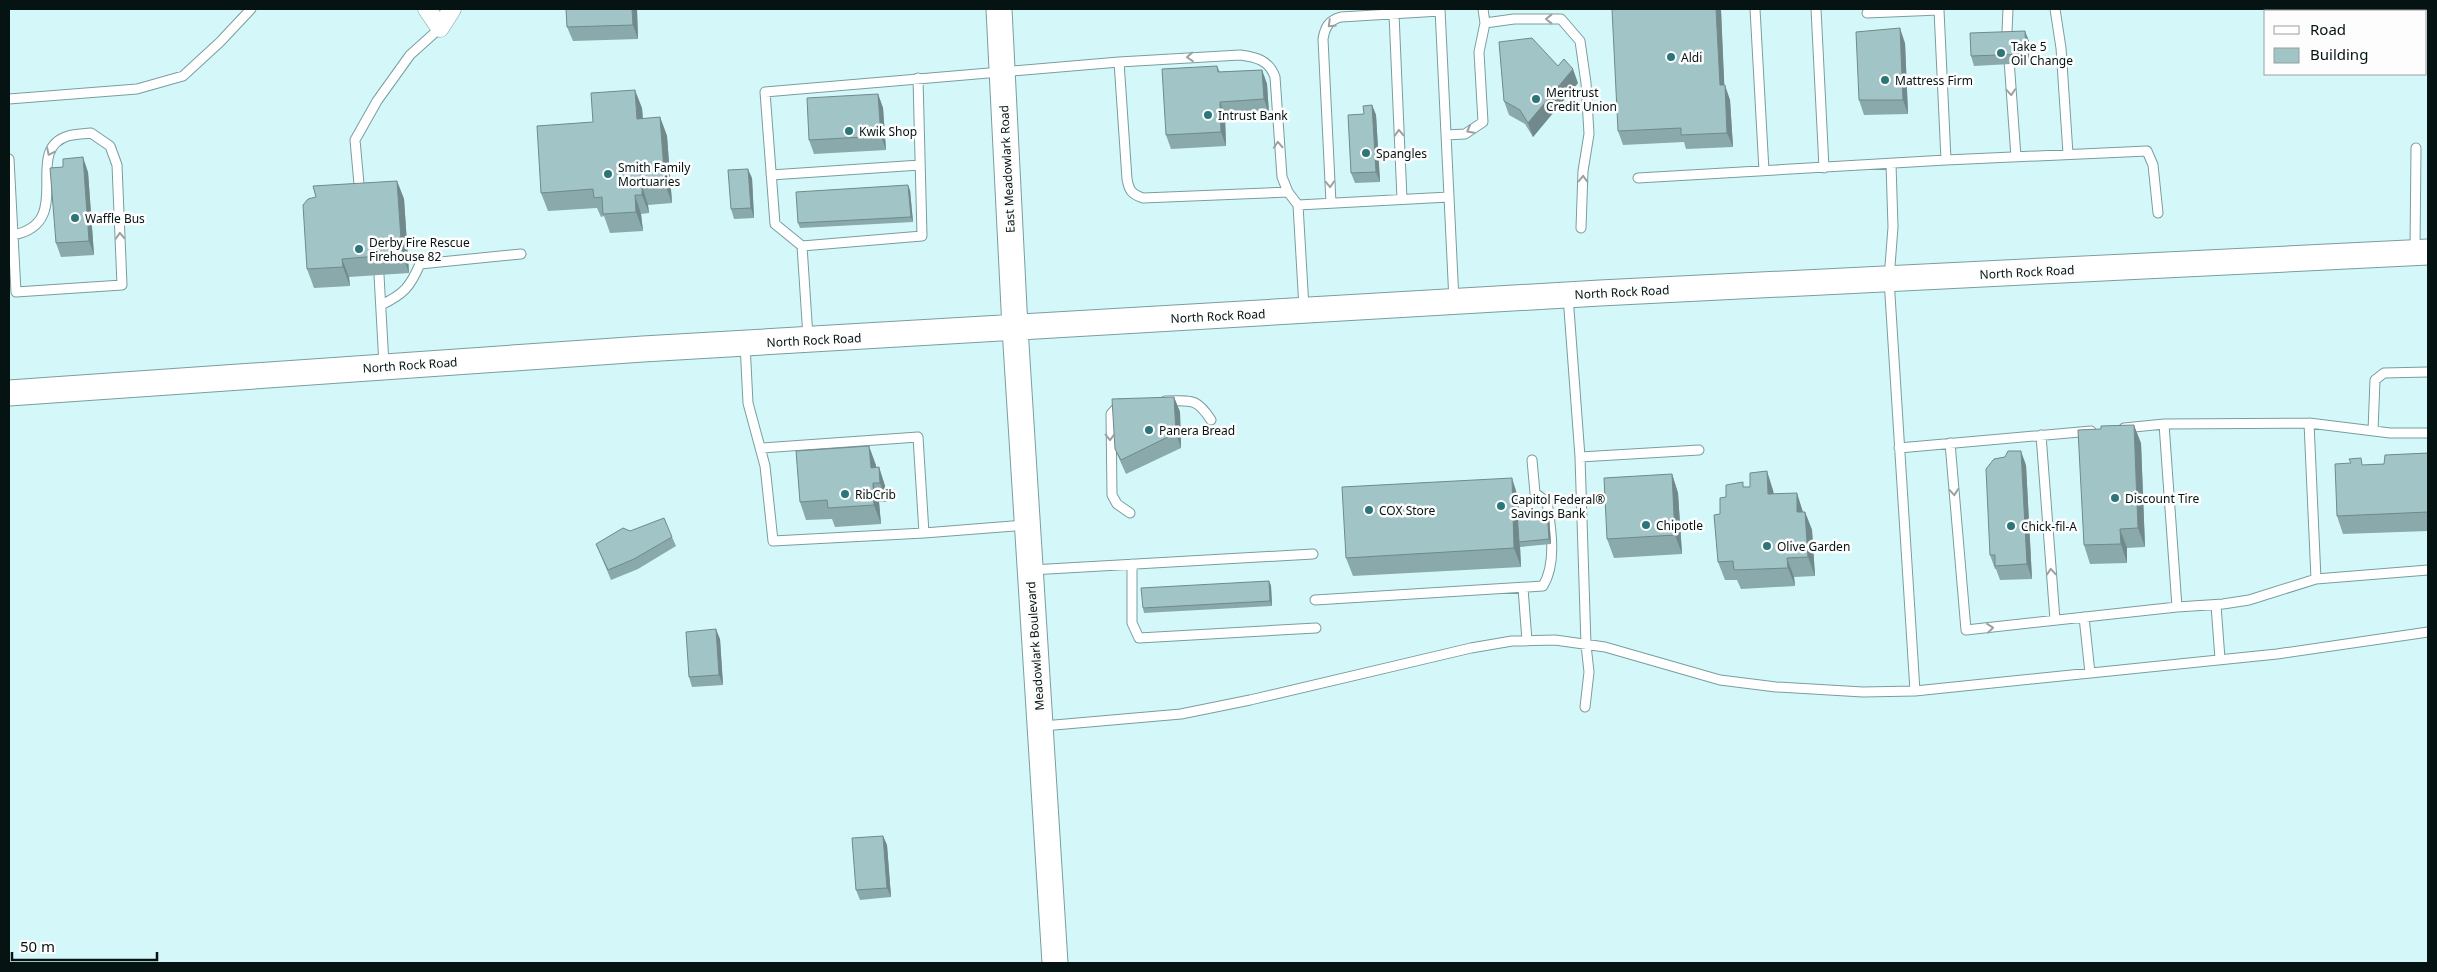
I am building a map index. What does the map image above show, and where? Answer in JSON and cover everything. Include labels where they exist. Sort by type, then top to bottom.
[{"type":"main road","name":"East Meadowlark Road","points":[[999,9],[1015,328]]},
{"type":"main road","name":"North Rock Road","points":[[9,393],[808,340],[1568,295],[2422,252]]},
{"type":"main road","name":"Meadowlark Boulevard","points":[[1015,328],[1055,963]]},
{"type":"street","points":[[426,9],[440,28],[452,9]]},
{"type":"lane","points":[[9,99],[137,89],[183,76],[220,42],[251,9]]},
{"type":"lane","points":[[1446,135],[1466,134],[1483,122],[1479,52],[1485,23],[1483,9]]},
{"type":"lane","points":[[1755,9],[1764,172]]},
{"type":"lane","points":[[1816,9],[1824,168]]},
{"type":"lane","points":[[2008,9],[2007,32],[2016,157]]},
{"type":"lane","points":[[2055,9],[2061,48],[2068,154]]},
{"type":"lane","points":[[1331,203],[1323,39],[1325,29],[1337,18],[1440,10],[1454,302]]},
{"type":"lane","points":[[1867,13],[1939,10],[1946,160]]},
{"type":"lane","points":[[1394,14],[1402,199]]},
{"type":"lane","points":[[1485,23],[1514,19],[1561,19],[1580,41],[1590,134],[1583,172],[1581,228]]},
{"type":"lane","points":[[361,202],[355,140],[377,101],[410,55],[440,28]]},
{"type":"lane","points":[[918,78],[922,236],[802,246],[775,224],[765,92],[918,78],[1002,71],[1240,55],[1265,62],[1272,68],[1275,77],[1279,160],[1282,177],[1288,192],[1298,205],[1304,311]]},
{"type":"lane","points":[[1119,62],[1127,179],[1129,191],[1134,195],[1142,198],[1160,198],[1288,192]]},
{"type":"lane","points":[[9,159],[11,236],[16,292],[122,285],[117,165],[110,146],[91,133],[67,136],[52,146],[45,162],[48,191],[46,208],[38,223],[25,233],[11,236]]},
{"type":"lane","points":[[2416,148],[2422,252]]},
{"type":"lane","points":[[1638,178],[1946,160],[2147,151],[2153,165],[2158,213]]},
{"type":"lane","points":[[1891,164],[1893,227],[1889,279],[1915,691]]},
{"type":"lane","points":[[771,175],[920,165]]},
{"type":"lane","points":[[1298,205],[1449,197]]},
{"type":"lane","points":[[802,246],[808,340]]},
{"type":"lane","points":[[381,305],[398,297],[412,283],[420,264],[521,254]]},
{"type":"lane","points":[[379,275],[385,367]]},
{"type":"lane","points":[[1568,295],[1580,457],[1586,645],[1589,672],[1585,707]]},
{"type":"lane","points":[[745,344],[748,403],[766,466],[773,541],[924,533],[1027,525]]},
{"type":"lane","points":[[2373,431],[2375,380],[2384,373],[2428,372]]},
{"type":"lane","points":[[1160,401],[1196,403],[1201,405],[1211,420]]},
{"type":"lane","points":[[1130,403],[1120,404],[1111,414],[1110,431],[1112,495],[1117,504],[1130,513]]},
{"type":"lane","points":[[2309,423],[2316,579]]},
{"type":"lane","points":[[2116,428],[2164,424],[2309,423],[2373,431],[2428,432]]},
{"type":"lane","points":[[2164,424],[2177,607]]},
{"type":"lane","points":[[1899,448],[2097,430]]},
{"type":"lane","points":[[2041,435],[2055,620]]},
{"type":"lane","points":[[761,448],[918,438],[924,533]]},
{"type":"lane","points":[[1950,443],[1966,630],[2177,607],[2216,605],[2249,600],[2316,579],[2428,570]]},
{"type":"lane","points":[[1580,457],[1699,450]]},
{"type":"lane","points":[[1315,600],[1543,586],[1550,575],[1552,559],[1547,502],[1535,493],[1532,460]]},
{"type":"lane","points":[[1030,570],[1313,554]]},
{"type":"lane","points":[[1132,564],[1132,623],[1140,638],[1316,628]]},
{"type":"lane","points":[[1523,588],[1526,641]]},
{"type":"lane","points":[[2216,605],[2220,660]]},
{"type":"lane","points":[[2084,617],[2090,673]]},
{"type":"lane","points":[[1040,727],[1181,714],[1250,700],[1471,648],[1526,641],[1555,640],[1605,648],[1720,680],[1776,687],[1862,692],[1915,691],[2220,660],[2370,642],[2428,632]]},
{"type":"building","points":[[566,9],[632,9],[633,25],[567,27]]},
{"type":"building","name":"Aldi","points":[[1612,9],[1716,9],[1720,85],[1725,85],[1727,133],[1681,135],[1681,128],[1618,131]]},
{"type":"building","name":"Mattress Firm","points":[[1900,28],[1903,100],[1859,100],[1856,32]]},
{"type":"building","points":[[2025,31],[2026,54],[1971,56],[1970,33]]},
{"type":"building","name":"Meritrust Credit Union","points":[[1532,38],[1558,66],[1564,59],[1573,69],[1528,123],[1520,110],[1504,101],[1499,42]]},
{"type":"building","name":"Intrust Bank","points":[[1217,66],[1218,72],[1262,70],[1264,99],[1220,102],[1221,132],[1166,135],[1162,69]]},
{"type":"building","name":"Smith Family Mortuaries","points":[[635,90],[637,119],[660,117],[665,184],[642,186],[642,195],[635,195],[636,212],[603,214],[602,197],[594,198],[593,189],[541,193],[537,126],[593,122],[591,93]]},
{"type":"building","name":"Kwik Shop","points":[[878,94],[881,136],[809,140],[807,98]]},
{"type":"building","name":"Spangles","points":[[1372,105],[1376,172],[1351,173],[1348,115],[1364,114],[1363,106]]},
{"type":"building","name":"Waffle Bus","points":[[83,157],[89,241],[56,243],[50,168],[63,167],[63,159]]},
{"type":"building","points":[[748,169],[751,208],[731,209],[728,170]]},
{"type":"building","name":"Derby Fire Rescue Firehouse 82","points":[[397,181],[402,254],[342,259],[343,267],[307,269],[303,205],[308,199],[316,197],[313,186]]},
{"type":"building","points":[[908,185],[911,217],[798,223],[796,192]]},
{"type":"building","name":"Panera Bread","points":[[1174,397],[1176,433],[1121,460],[1115,449],[1112,399]]},
{"type":"building","name":"Discount Tire","points":[[2134,425],[2138,528],[2120,529],[2121,544],[2084,545],[2078,430],[2101,429],[2101,426]]},
{"type":"building","name":"RibCrib","points":[[869,446],[871,468],[879,467],[880,483],[873,483],[874,505],[828,508],[827,500],[800,502],[796,451]]},
{"type":"building","name":"Chick-fil-A","points":[[2008,451],[2021,451],[2027,564],[1995,566],[1995,555],[1990,555],[1986,469],[1994,459],[2005,457]]},
{"type":"building","points":[[2428,453],[2428,512],[2337,516],[2335,464],[2351,463],[2349,459],[2361,458],[2362,465],[2384,464],[2385,455]]},
{"type":"building","name":"Olive Garden","points":[[1767,471],[1768,494],[1797,493],[1797,512],[1805,512],[1808,557],[1787,558],[1788,568],[1734,570],[1733,561],[1718,562],[1714,515],[1720,514],[1720,498],[1726,497],[1726,485],[1743,482],[1743,487],[1750,487],[1750,473]]},
{"type":"building","name":"Chipotle","points":[[1672,474],[1675,535],[1607,539],[1604,478]]},
{"type":"building","points":[[1512,478],[1514,548],[1346,558],[1342,487]]},
{"type":"building","points":[[1547,510],[1549,539],[1519,542],[1517,512]]},
{"type":"building","points":[[664,518],[672,537],[634,559],[608,570],[596,544],[623,528],[630,531]]},
{"type":"building","points":[[1269,581],[1270,601],[1143,608],[1141,588]]},
{"type":"building","points":[[716,629],[719,675],[689,677],[686,632]]},
{"type":"building","points":[[883,836],[887,888],[856,890],[852,838]]},
{"type":"place","name":"Take 5 Oil Change","points":[[2001,53]]},
{"type":"place","name":"Aldi","points":[[1671,57]]},
{"type":"place","name":"Mattress Firm","points":[[1885,80]]},
{"type":"place","name":"Meritrust Credit Union","points":[[1536,99]]},
{"type":"place","name":"Intrust Bank","points":[[1208,115]]},
{"type":"place","name":"Kwik Shop","points":[[849,131]]},
{"type":"place","name":"Spangles","points":[[1366,153]]},
{"type":"place","name":"Smith Family Mortuaries","points":[[608,174]]},
{"type":"place","name":"Waffle Bus","points":[[75,218]]},
{"type":"place","name":"Derby Fire Rescue Firehouse 82","points":[[359,249]]},
{"type":"place","name":"Panera Bread","points":[[1149,430]]},
{"type":"place","name":"RibCrib","points":[[845,494]]},
{"type":"place","name":"Discount Tire","points":[[2115,498]]},
{"type":"place","name":"Capitol Federal® Savings Bank","points":[[1501,506]]},
{"type":"place","name":"COX Store","points":[[1369,510]]},
{"type":"place","name":"Chipotle","points":[[1646,525]]},
{"type":"place","name":"Chick-fil-A","points":[[2011,526]]},
{"type":"place","name":"Olive Garden","points":[[1767,546]]}]
